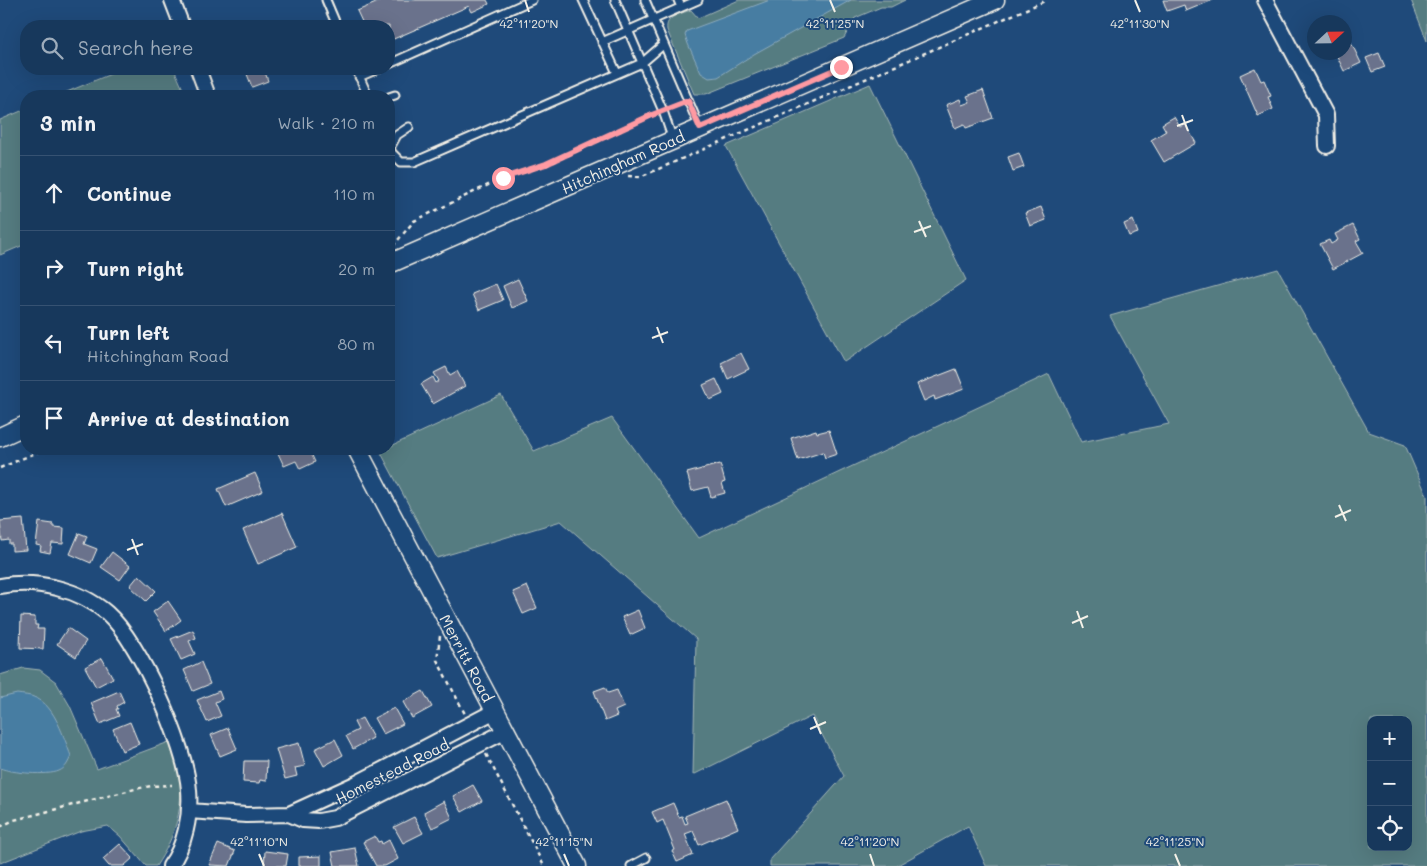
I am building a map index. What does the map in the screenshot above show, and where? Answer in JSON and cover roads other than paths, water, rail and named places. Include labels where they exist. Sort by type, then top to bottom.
[{"type":"street","points":[[172,0],[180,20]]},
{"type":"street","name":"Hitchingham Road","points":[[395,261],[995,0]]},
{"type":"street","points":[[1265,0],[1326,115],[1327,146]]},
{"type":"street","points":[[200,75],[206,90]]},
{"type":"street","points":[[0,437],[20,428]]},
{"type":"street","name":"Merritt Road","points":[[360,455],[577,866]]},
{"type":"street","points":[[0,586],[35,584],[74,593],[106,612],[120,626],[140,658],[155,688],[186,764],[189,811],[183,840],[170,866]]},
{"type":"street","name":"Homestead Road","points":[[289,814],[357,783],[495,711]]},
{"type":"street","name":"Homestead Road","points":[[189,811],[246,815],[289,814],[304,820],[319,821],[336,818],[506,731]]},
{"type":"lane","points":[[326,0],[334,20]]},
{"type":"lane","points":[[395,61],[532,0]]},
{"type":"lane","points":[[583,0],[617,73]]},
{"type":"lane","points":[[615,0],[663,111],[673,140]]},
{"type":"lane","points":[[645,0],[700,128]]},
{"type":"lane","points":[[602,42],[653,20],[680,4],[698,0]]},
{"type":"lane","points":[[395,156],[401,162],[414,162],[642,63],[664,44]]},
{"type":"lane","points":[[364,75],[359,77],[365,90]]},
{"type":"lane","points":[[395,139],[409,127]]},
{"type":"lane","points":[[631,866],[646,858]]},
{"type":"water","points":[[770,0],[851,0],[754,54],[718,77],[709,78],[701,73],[685,35],[687,31]]},
{"type":"water","points":[[17,694],[36,698],[43,702],[54,715],[71,756],[61,770],[54,773],[39,774],[0,768],[0,698]]}]
